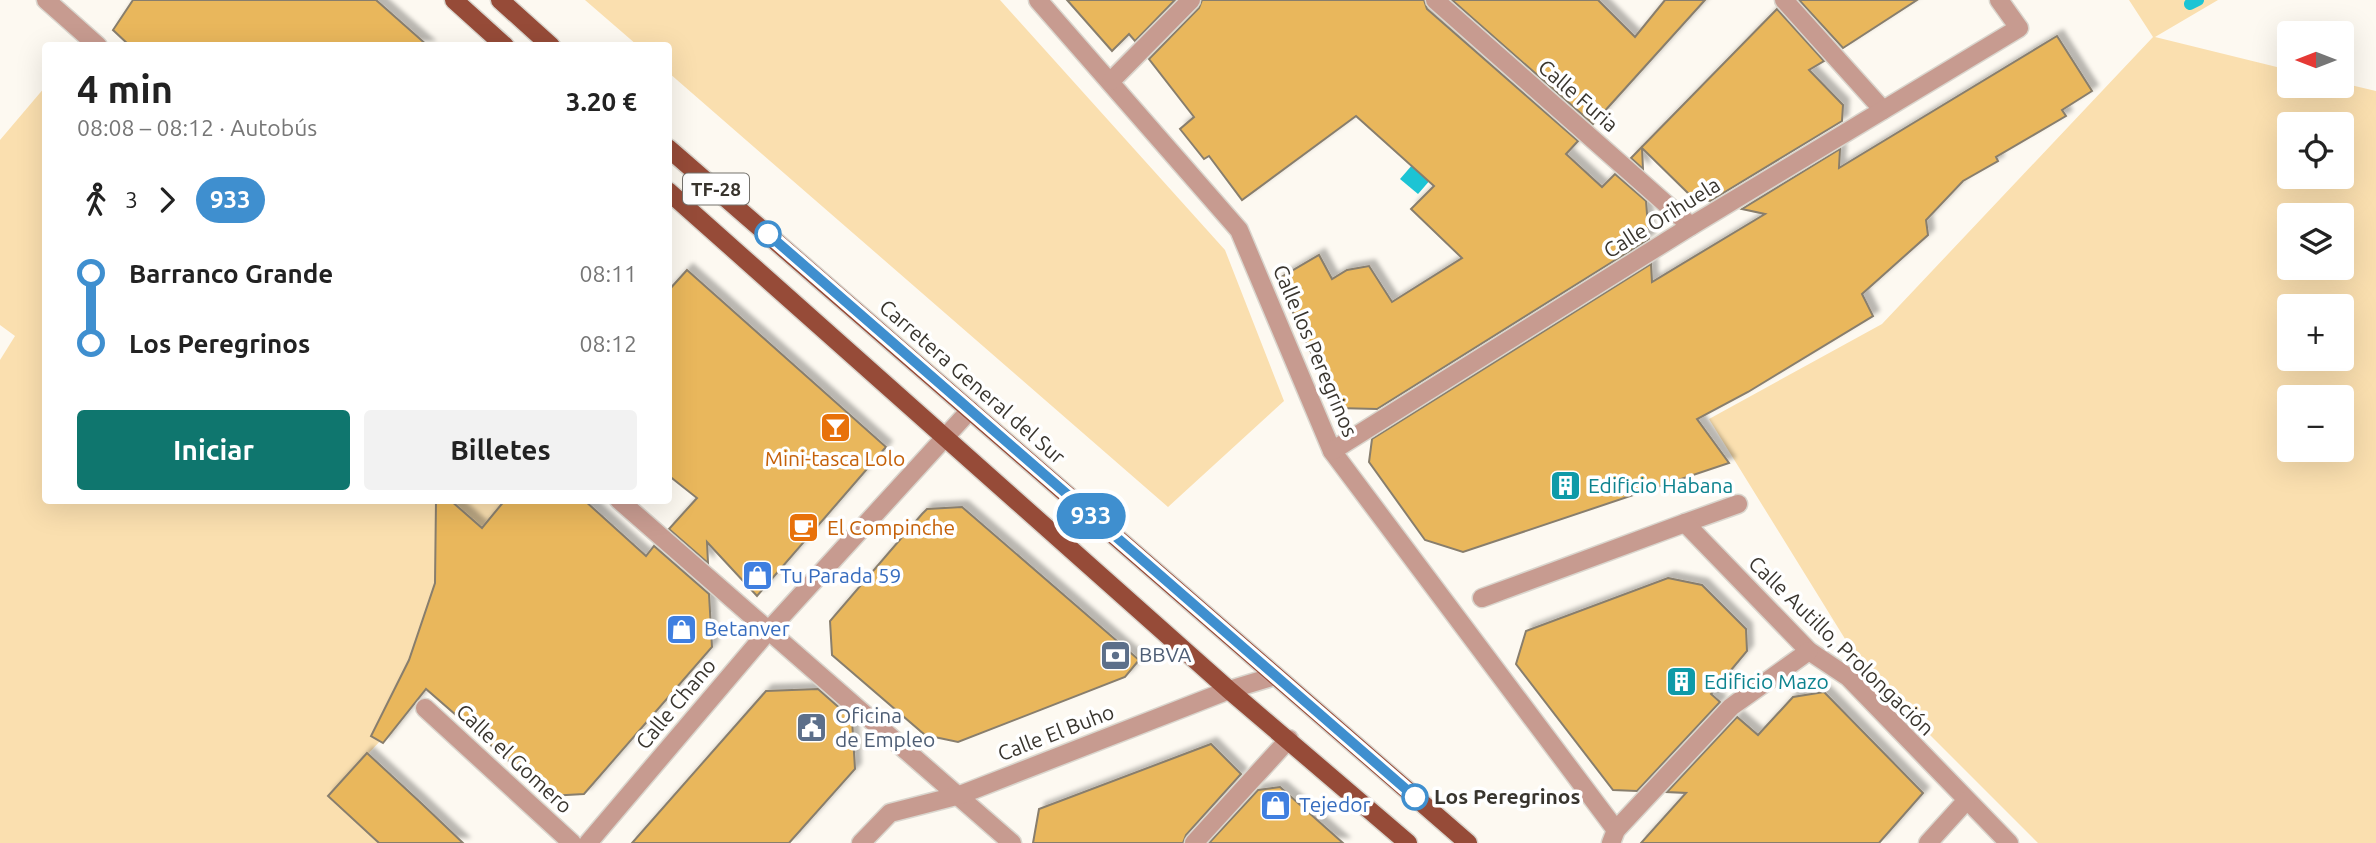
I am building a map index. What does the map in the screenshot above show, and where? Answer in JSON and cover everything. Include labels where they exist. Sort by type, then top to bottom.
[{"type":"main road","points":[[454,0],[501,42]]},
{"type":"main road","points":[[500,0],[547,42]]},
{"type":"main road","name":"Carretera General del Sur","points":[[672,151],[1468,843]]},
{"type":"main road","name":"TF-28","points":[[672,195],[1229,690],[1408,843]]},
{"type":"street","points":[[47,0],[94,42]]},
{"type":"street","name":"Calle los Peregrinos","points":[[1038,0],[1239,230],[1332,451],[1613,836]]},
{"type":"street","points":[[1111,81],[1191,0]]},
{"type":"street","name":"Calle Furia","points":[[1434,0],[1691,226]]},
{"type":"street","points":[[1784,0],[1883,110]]},
{"type":"street","name":"Calle Orihuela","points":[[1332,451],[1691,226],[2020,28],[1999,0]]},
{"type":"street","name":"Calle Chano","points":[[588,843],[769,630],[970,410]]},
{"type":"street","points":[[624,504],[1012,843]]},
{"type":"street","points":[[1482,598],[1738,505]]},
{"type":"street","name":"Calle Autillo, Prolongación","points":[[1685,523],[1809,651],[1848,677],[2009,843]]},
{"type":"street","points":[[1613,836],[1731,707],[1809,651]]},
{"type":"street","name":"Calle El Buho","points":[[862,843],[890,813],[960,795],[1229,690],[1275,676]]},
{"type":"street","name":"Calle el Gomero","points":[[425,708],[572,843]]},
{"type":"street","points":[[1194,843],[1289,739]]},
{"type":"street","points":[[1928,843],[1966,801]]},
{"type":"shaded area","points":[[585,0],[1000,0],[1225,250],[1284,401],[1168,507],[672,76],[672,42],[634,42]]},
{"type":"shaded area","points":[[2129,0],[2218,0],[2155,37],[2277,67],[2277,98],[2354,98],[2354,86],[2376,91],[2376,843],[2038,843],[1863,668],[1709,419],[1882,324],[2153,37]]},
{"type":"shaded area","points":[[42,91],[42,504],[436,504],[435,583],[409,660],[386,705],[402,718],[328,796],[379,843],[0,843],[0,360],[15,336],[0,325],[0,140]]},
{"type":"shaded area","points":[[454,504],[502,504],[482,528]]},
{"type":"water","points":[[1427,148],[1445,163],[1418,194],[1400,179]]},
{"type":"building","points":[[133,0],[376,0],[423,42],[126,42],[113,30]]},
{"type":"building","points":[[1067,0],[1175,0],[1135,41],[1129,34],[1112,51]]},
{"type":"building","points":[[1202,0],[1424,0],[1427,9],[1578,141],[1566,154],[1602,187],[1615,174],[1646,201],[1649,239],[1377,409],[1336,408],[1278,279],[1319,255],[1332,279],[1347,270],[1369,266],[1392,302],[1462,258],[1411,209],[1434,186],[1356,116],[1242,200],[1209,156],[1204,159],[1180,129],[1194,117],[1149,59],[1199,8]]},
{"type":"building","points":[[1452,0],[1598,0],[1635,37],[1665,0],[1705,0],[1593,124]]},
{"type":"building","points":[[1799,0],[1917,0],[1843,48]]},
{"type":"building","points":[[1777,9],[1824,61],[1809,70],[1843,105],[1842,121],[1710,201],[1692,197],[1642,148],[1643,169],[1631,158]]},
{"type":"building","points":[[2057,36],[2092,91],[2062,110],[2066,116],[1996,157],[1998,161],[1963,181],[1926,220],[1928,235],[1862,294],[1873,316],[1748,392],[1697,419],[1729,463],[1463,552],[1425,540],[1369,462],[1372,439],[1651,264],[1652,282],[1765,214],[1742,209],[1840,149],[1839,168]]},
{"type":"building","points":[[687,270],[886,447],[757,596],[707,542],[708,563],[669,529],[697,498],[672,478],[672,287]]},
{"type":"building","points":[[436,504],[455,504],[482,528],[502,504],[588,504],[646,556],[654,546],[709,594],[712,647],[584,794],[549,796],[426,689],[383,743],[371,736],[409,660],[435,583]]},
{"type":"building","points":[[962,507],[1139,660],[1125,677],[958,742],[925,735],[832,655],[830,621],[922,514],[927,509]]},
{"type":"building","name":"Edificio Mazo","points":[[1668,578],[1702,585],[1746,629],[1747,651],[1711,694],[1720,702],[1637,791],[1613,790],[1516,664],[1526,631]]},
{"type":"building","points":[[818,689],[852,719],[855,769],[789,843],[632,843],[766,691]]},
{"type":"building","points":[[1824,692],[1923,793],[1879,843],[1641,843],[1686,793],[1667,792],[1737,717],[1758,735],[1793,697]]},
{"type":"building","points":[[1211,744],[1241,774],[1186,835],[1183,843],[1033,843],[1039,809]]},
{"type":"building","points":[[367,753],[463,843],[379,843],[328,796]]},
{"type":"building","points":[[1280,787],[1343,843],[1209,843],[1258,790]]},
{"type":"waterway","points":[[2190,4],[2198,0]]},
{"type":"bus line","name":"933","points":[[768,234],[1415,797]]},
{"type":"place","name":"Mini-tasca Lolo","points":[[835,427]]},
{"type":"place","name":"Edificio Habana","points":[[1565,486]]},
{"type":"place","name":"El Compinche","points":[[804,528]]},
{"type":"place","name":"Tu Parada 59","points":[[757,576]]},
{"type":"place","name":"Betanver","points":[[681,629]]},
{"type":"place","name":"BBVA","points":[[1116,655]]},
{"type":"place","name":"Edificio Mazo","points":[[1681,682]]},
{"type":"place","name":"Oficina de Empleo","points":[[812,728]]},
{"type":"place","name":"Los Peregrinos","points":[[1415,797]]},
{"type":"place","name":"Tejedor","points":[[1276,805]]}]
